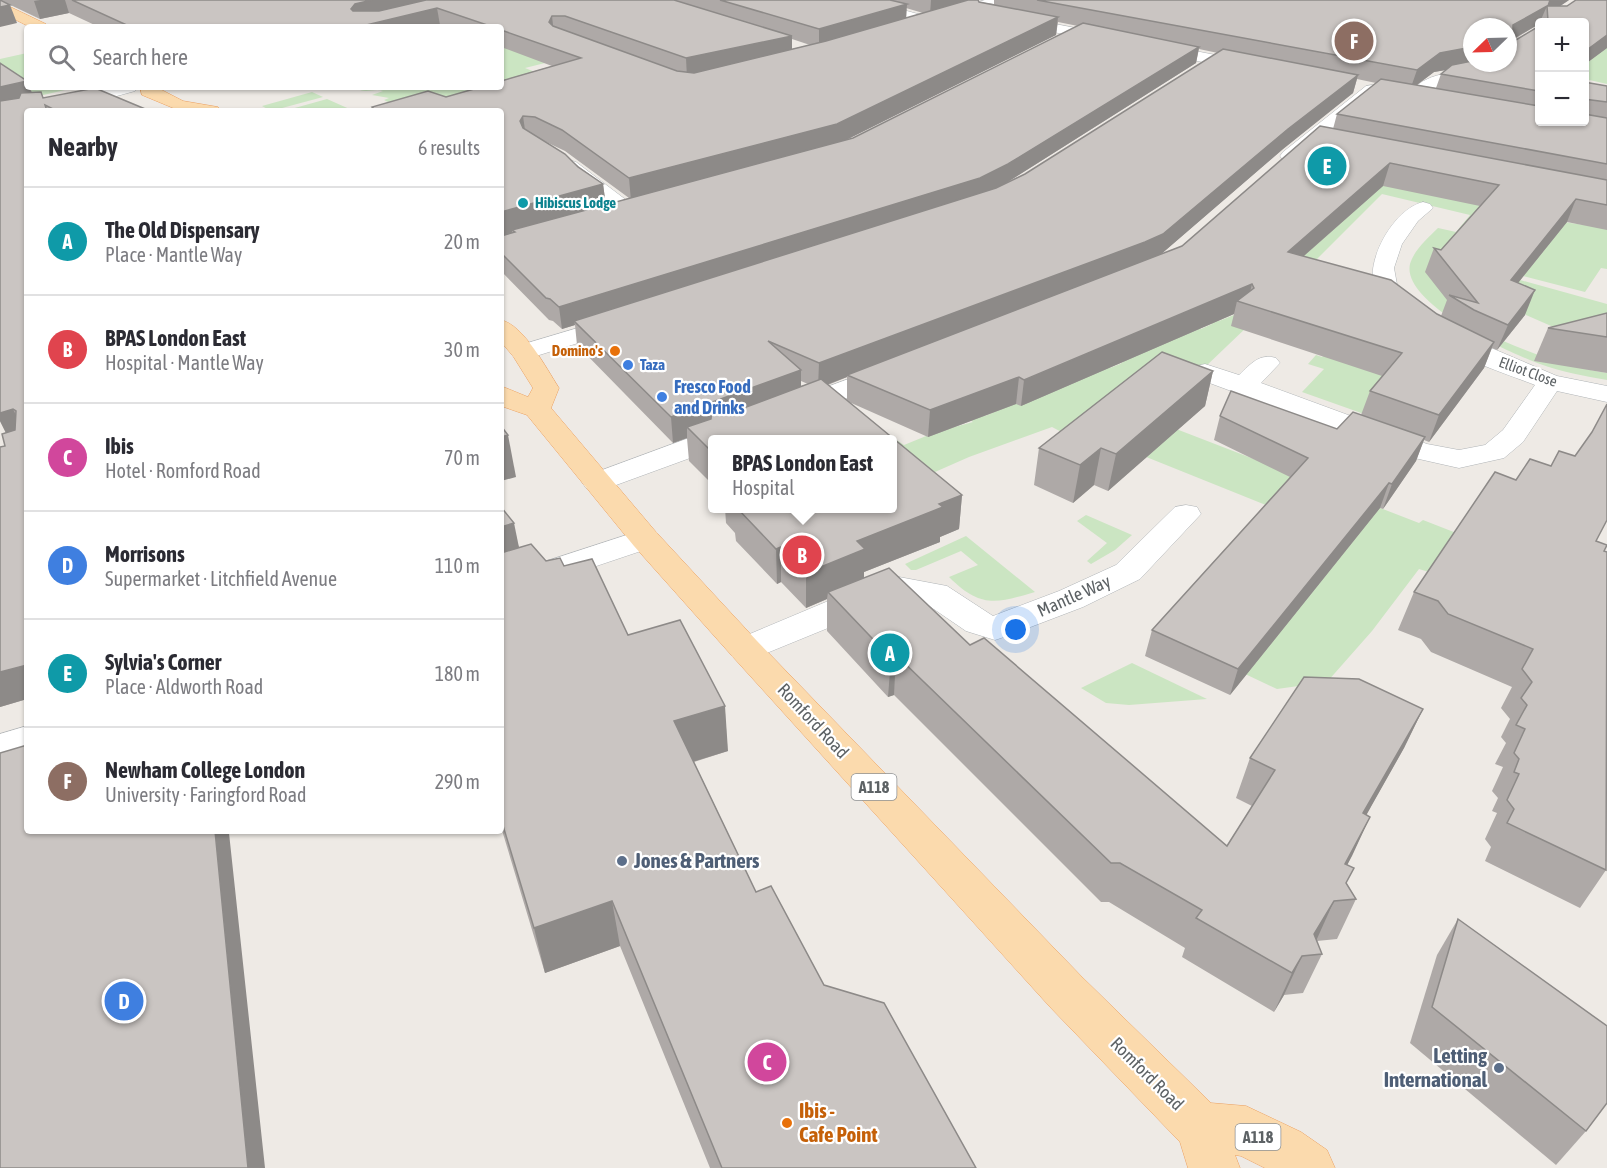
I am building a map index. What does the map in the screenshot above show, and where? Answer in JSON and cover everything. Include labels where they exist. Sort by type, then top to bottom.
[{"type":"main road","points":[[0,6],[35,24]]},
{"type":"main road","points":[[148,90],[178,105],[197,108]]},
{"type":"main road","points":[[187,90],[205,98],[209,108]]},
{"type":"main road","points":[[504,330],[523,352],[546,388],[537,409],[504,398]]},
{"type":"main road","name":"Romford Road","points":[[537,409],[645,539],[1066,992],[1207,1148],[1246,1131],[1284,1150],[1309,1168]]},
{"type":"street","points":[[850,0],[928,21]]},
{"type":"street","points":[[905,28],[1001,0]]},
{"type":"street","points":[[983,14],[1272,70]]},
{"type":"street","points":[[1053,45],[1077,33]]},
{"type":"street","points":[[1192,75],[1216,60]]},
{"type":"street","points":[[1414,98],[1440,78],[1475,72]]},
{"type":"street","points":[[1349,86],[1435,102]]},
{"type":"street","points":[[40,108],[118,90]]},
{"type":"street","points":[[1274,171],[1372,90]]},
{"type":"street","points":[[0,116],[24,111]]},
{"type":"street","points":[[1310,139],[1338,145]]},
{"type":"street","points":[[550,154],[576,170],[589,183],[637,208],[608,216]]},
{"type":"street","name":"Elliot Close","points":[[1423,208],[1411,217],[1390,245],[1383,268],[1387,292],[1422,324],[1480,354],[1550,381],[1607,394]]},
{"type":"street","points":[[523,352],[637,317]]},
{"type":"street","points":[[726,435],[914,363]]},
{"type":"street","points":[[1243,386],[1267,363]]},
{"type":"street","points":[[1205,372],[1420,451],[1459,459],[1494,452],[1513,436],[1550,381]]},
{"type":"street","points":[[597,483],[708,442]]},
{"type":"street","name":"Mantle Way","points":[[745,649],[876,594],[899,588],[935,594],[978,623],[995,628],[1071,599],[1128,572],[1186,514]]},
{"type":"street","points":[[504,586],[645,539]]},
{"type":"street","points":[[0,748],[24,741]]},
{"type":"green space","points":[[504,47],[553,61],[525,68],[560,82],[554,107],[399,108],[384,100],[389,98],[372,95],[383,91],[377,90],[504,90]]},
{"type":"green space","points":[[1607,48],[1607,84],[1589,80],[1589,60],[1592,60],[1589,58],[1589,53]]},
{"type":"green space","points":[[24,54],[24,90],[65,90],[0,105],[0,59]]},
{"type":"green space","points":[[312,92],[323,97],[282,108],[262,106]]},
{"type":"green space","points":[[327,99],[347,108],[295,108]]},
{"type":"green space","points":[[1368,179],[1570,223],[1607,228],[1607,269],[1601,268],[1585,292],[1523,276],[1478,330],[1556,361],[1607,373],[1607,380],[1573,374],[1525,358],[1483,338],[1439,310],[1422,295],[1412,279],[1410,264],[1418,249],[1438,228],[1456,232],[1470,215],[1382,194],[1296,280],[1410,338],[1364,414],[1302,392],[1324,369],[1308,364],[1316,355],[1322,357],[1328,351],[1271,304],[1204,368],[1171,427],[1419,523],[1423,520],[1487,545],[1477,587],[1419,569],[1372,631],[1327,682],[1277,689],[1243,673],[1353,540],[1084,432],[1073,438],[1052,427],[969,457],[910,483],[897,452],[897,440],[904,445],[936,432],[973,422],[950,405],[974,408],[985,416],[1104,365],[1110,368],[1120,364],[1184,320],[1201,329],[1212,324],[1190,307],[1219,321],[1239,313]]},
{"type":"green space","points":[[1520,280],[1607,304],[1607,341],[1574,336],[1526,315],[1506,292]]},
{"type":"green space","points":[[1086,515],[1132,535],[1115,550],[1091,564],[1087,561],[1107,543],[1077,521]]},
{"type":"green space","points":[[966,536],[1035,592],[1000,601],[980,599],[949,577],[978,565],[961,551],[916,570],[911,570],[905,564]]},
{"type":"green space","points":[[1132,663],[1207,699],[1129,705],[1106,703],[1081,688]]},
{"type":"building","points":[[0,0],[10,5],[0,7]]},
{"type":"building","points":[[72,0],[372,0],[355,4],[351,9],[353,11],[379,11],[426,0],[674,0],[792,36],[686,58],[565,16],[552,16],[549,22],[553,26],[677,71],[694,73],[826,41],[968,0],[978,0],[1058,17],[837,124],[629,178],[562,130],[535,117],[523,116],[520,121],[523,128],[565,154],[578,167],[603,184],[504,211],[504,108],[372,107],[428,91],[446,97],[470,90],[504,90],[504,80],[581,58],[504,31],[504,24],[484,24],[437,8],[370,24],[124,24]]},
{"type":"building","points":[[720,0],[890,0],[907,4],[819,29]]},
{"type":"building","points":[[1037,0],[1550,0],[1548,6],[1567,6],[1576,0],[1607,0],[1607,35],[1589,48],[1589,18],[1548,18],[1547,6],[1517,23],[1517,18],[1463,18],[1463,49],[1440,53],[1417,70]]},
{"type":"building","points":[[1083,23],[1199,47],[1008,164],[980,178],[559,307],[546,298],[504,256],[504,235],[515,232],[512,230],[853,138]]},
{"type":"building","points":[[1535,28],[1535,90],[1441,74],[1452,65],[1463,63],[1463,72],[1517,72],[1517,39]]},
{"type":"building","points":[[1223,49],[1358,75],[1288,129],[1163,234],[1145,242],[819,363],[768,341],[801,370],[671,417],[574,321],[996,188],[1025,174]]},
{"type":"building","points":[[0,63],[24,79],[24,82],[0,87]]},
{"type":"building","points":[[1381,79],[1535,105],[1535,126],[1589,126],[1589,115],[1607,118],[1607,164],[1337,114]]},
{"type":"building","points":[[1589,83],[1607,86],[1607,102],[1589,100]]},
{"type":"building","points":[[85,90],[100,90],[143,108],[51,108],[45,105],[46,108],[24,108],[24,666],[0,672],[0,447],[5,446],[2,434],[15,430],[16,411],[13,409],[0,413],[0,101],[19,98],[21,93],[41,92],[43,98]]},
{"type":"building","points":[[1320,126],[1607,180],[1607,205],[1576,199],[1511,280],[1535,290],[1508,325],[1474,310],[1449,295],[1478,303],[1434,248],[1441,250],[1499,185],[1390,163],[1288,252],[1391,280],[1437,314],[1494,342],[1439,415],[1370,391],[1402,353],[1237,301],[1254,288],[1252,284],[1024,380],[1019,377],[930,410],[847,375],[1182,246]]},
{"type":"building","points":[[1607,313],[1607,337],[1548,328]]},
{"type":"building","points":[[1162,352],[1213,371],[1116,454],[1101,448],[1080,465],[1039,448]]},
{"type":"building","points":[[821,379],[889,435],[708,435],[708,448],[687,427],[711,419],[712,409],[741,409]]},
{"type":"building","points":[[1231,391],[1337,429],[1353,412],[1425,437],[1392,484],[1389,483],[1238,669],[1152,630],[1308,458],[1220,416]]},
{"type":"building","points":[[1607,404],[1607,520],[1596,541],[1607,545],[1604,551],[1607,552],[1606,870],[1507,823],[1514,809],[1507,800],[1519,774],[1514,772],[1519,759],[1514,753],[1525,729],[1516,725],[1527,705],[1521,698],[1532,682],[1522,669],[1533,649],[1448,614],[1438,601],[1414,592],[1495,472],[1516,480],[1530,459],[1551,466],[1559,451],[1575,456],[1592,432]]},
{"type":"building","points":[[897,442],[962,495],[939,504],[943,507],[857,541],[865,549],[806,573],[781,547],[776,549],[742,513],[897,513]]},
{"type":"building","points":[[504,511],[514,523],[504,526]]},
{"type":"building","points":[[531,544],[546,561],[560,558],[564,566],[592,559],[628,635],[680,620],[725,706],[674,721],[756,892],[771,886],[824,985],[884,1003],[976,1168],[722,1168],[612,901],[534,928],[504,829],[504,552]]},
{"type":"building","points":[[889,568],[970,645],[984,638],[1227,846],[1275,770],[1250,758],[1304,677],[1359,679],[1423,709],[1363,813],[1370,817],[1345,864],[1354,868],[1346,883],[1356,899],[1334,901],[1314,934],[1322,954],[1302,956],[1292,973],[1196,918],[1202,910],[1120,863],[1111,863],[896,655],[891,658],[828,592]]},
{"type":"building","points":[[24,746],[24,834],[215,834],[248,1168],[0,1168],[0,753]]},
{"type":"building","points":[[1458,919],[1607,1026],[1607,1103],[1586,1131],[1432,1007]]},
{"type":"place","name":"Newham College London","points":[[1354,41]]},
{"type":"place","name":"Sylvia's Corner","points":[[1327,166]]},
{"type":"place","name":"Hibiscus Lodge","points":[[523,203]]},
{"type":"place","name":"Domino's","points":[[615,351]]},
{"type":"place","name":"Taza","points":[[628,365]]},
{"type":"place","name":"Fresco Food and Drinks","points":[[662,397]]},
{"type":"place","name":"BPAS London East","points":[[802,555]]},
{"type":"place","name":"The Old Dispensary","points":[[890,653]]},
{"type":"place","name":"Jones & Partners","points":[[622,861]]},
{"type":"place","name":"Morrisons","points":[[124,1001]]},
{"type":"place","name":"Ibis","points":[[767,1062]]},
{"type":"place","name":"Letting International","points":[[1499,1068]]},
{"type":"place","name":"Ibis - Cafe Point","points":[[787,1123]]}]
